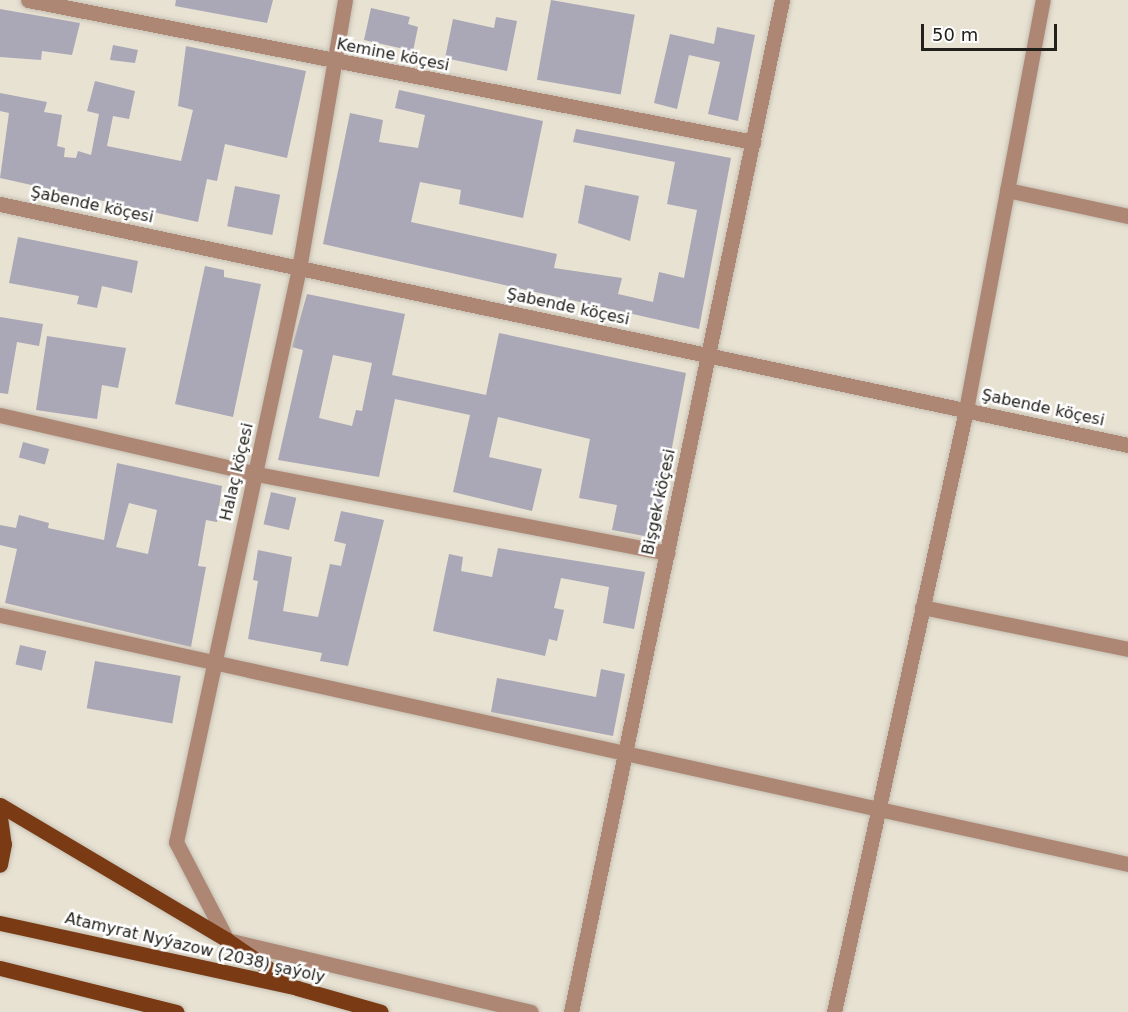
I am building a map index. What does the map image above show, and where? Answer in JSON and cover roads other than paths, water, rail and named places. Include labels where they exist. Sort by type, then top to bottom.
[{"type":"main road","points":[[0,805],[227,940],[297,988]]},
{"type":"main road","points":[[0,817],[4,844],[0,865]]},
{"type":"main road","name":"Atamyrat Nyýazow (2038) şaýoly","points":[[0,923],[297,988],[381,1012]]},
{"type":"main road","points":[[0,968],[177,1012]]},
{"type":"street","name":"Kemine köçesi","points":[[28,0],[334,63],[753,142]]},
{"type":"street","name":"Halaç köçesi","points":[[227,940],[176,842],[211,662],[257,474],[298,268],[345,0]]},
{"type":"street","name":"Bişgek köçesi","points":[[571,1012],[782,0]]},
{"type":"street","points":[[834,1012],[966,410],[1043,0]]},
{"type":"street","points":[[1007,190],[1128,216]]},
{"type":"street","name":"Şabende köçesi","points":[[0,204],[1128,445]]},
{"type":"street","points":[[0,415],[257,474],[667,554]]},
{"type":"street","points":[[922,607],[1128,649]]},
{"type":"street","points":[[0,615],[1128,864]]},
{"type":"street","points":[[227,940],[531,1012]]}]
